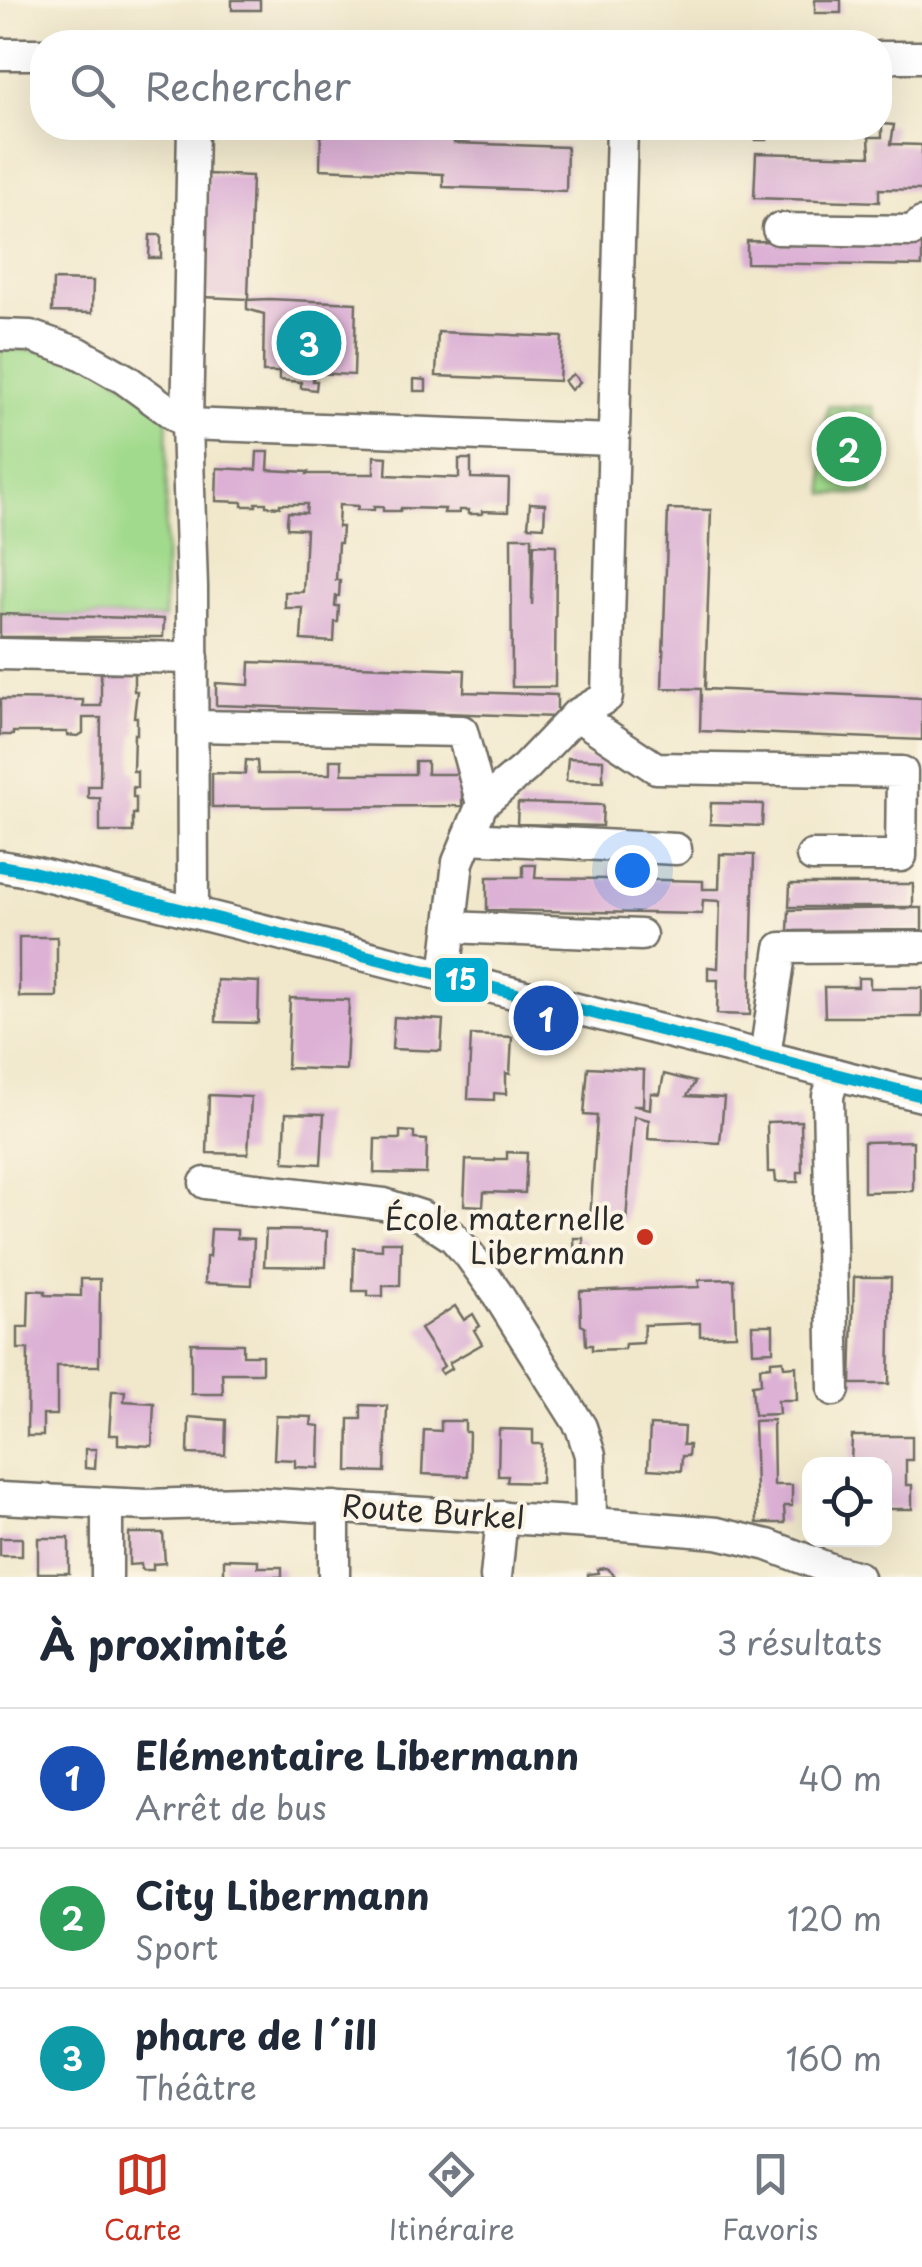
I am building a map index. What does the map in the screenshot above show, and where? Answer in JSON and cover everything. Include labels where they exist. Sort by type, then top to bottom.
[{"type":"street","points":[[0,54],[30,54]]},
{"type":"street","points":[[892,57],[922,57]]},
{"type":"street","points":[[192,912],[194,726],[187,424],[193,140]]},
{"type":"street","points":[[446,976],[458,862],[482,804],[525,768],[576,715],[607,697],[622,140]]},
{"type":"street","points":[[778,229],[912,230],[922,222]]},
{"type":"street","points":[[0,334],[30,336],[79,353],[125,379],[187,424],[614,440]]},
{"type":"street","points":[[0,654],[192,658]]},
{"type":"street","points":[[576,715],[656,768],[902,772],[901,856],[812,856]]},
{"type":"street","points":[[194,726],[462,732],[482,804]]},
{"type":"street","points":[[468,838],[676,849]]},
{"type":"street","points":[[0,866],[922,1096]]},
{"type":"street","points":[[451,927],[641,935]]},
{"type":"street","points":[[765,1056],[781,948],[922,947]]},
{"type":"street","points":[[834,1074],[828,1096],[834,1390]]},
{"type":"street","points":[[205,1183],[384,1204],[421,1216],[453,1236],[506,1306],[582,1427],[590,1455],[591,1523]]},
{"type":"street","name":"Route Burkel","points":[[0,1498],[176,1505],[224,1501],[591,1523],[732,1536],[858,1577]]},
{"type":"street","points":[[107,1577],[108,1504]]},
{"type":"street","points":[[334,1507],[334,1577]]},
{"type":"street","points":[[496,1577],[502,1517]]},
{"type":"green space","points":[[0,348],[79,353],[168,410],[164,619],[0,614]]},
{"type":"green space","points":[[828,406],[874,407],[877,451],[872,494],[825,494],[822,447]]},
{"type":"building","points":[[232,0],[260,0],[260,10],[232,10]]},
{"type":"building","points":[[815,0],[841,0],[841,13],[815,13]]},
{"type":"building","points":[[321,140],[455,140],[454,143],[567,147],[566,191],[443,187],[443,174],[320,169]]},
{"type":"building","points":[[869,140],[922,145],[922,190],[879,189],[879,202],[754,198],[756,153],[870,156]]},
{"type":"building","points":[[207,174],[252,176],[248,299],[203,297]]},
{"type":"building","points":[[150,235],[161,235],[161,258],[149,258]]},
{"type":"building","points":[[747,241],[922,244],[922,266],[747,263]]},
{"type":"building","points":[[53,280],[93,281],[92,313],[52,312]]},
{"type":"building","points":[[247,300],[356,303],[354,375],[313,373],[316,390],[301,388],[301,382],[279,380],[279,372],[263,372],[264,314],[247,309]]},
{"type":"building","points":[[438,332],[562,337],[559,381],[436,376]]},
{"type":"building","points":[[573,374],[580,382],[571,390],[564,381]]},
{"type":"building","points":[[414,379],[426,380],[426,391],[414,391]]},
{"type":"building","points":[[257,452],[269,452],[268,470],[307,474],[374,474],[374,456],[387,457],[386,475],[459,478],[459,459],[471,459],[471,478],[509,479],[508,512],[468,514],[468,510],[444,513],[445,509],[401,508],[383,511],[383,507],[357,510],[358,506],[339,505],[338,527],[342,527],[334,642],[301,640],[303,608],[285,608],[285,592],[303,592],[306,529],[287,528],[287,521],[288,512],[306,513],[307,504],[242,506],[242,502],[216,501],[217,468],[256,470]]},
{"type":"building","points":[[530,503],[545,504],[544,527],[528,526]]},
{"type":"building","points":[[668,509],[711,510],[705,689],[922,698],[922,740],[700,731],[701,689],[662,688]]},
{"type":"building","points":[[511,537],[532,537],[532,605],[534,544],[556,545],[555,687],[512,687]]},
{"type":"building","points":[[0,614],[164,619],[163,637],[0,637]]},
{"type":"building","points":[[250,662],[465,670],[464,692],[557,695],[557,717],[216,705],[216,683],[249,685]]},
{"type":"building","points":[[101,673],[134,673],[137,734],[133,771],[137,771],[137,788],[133,787],[133,832],[100,832],[100,798],[88,798],[88,786],[100,786],[101,718],[83,718],[83,733],[78,736],[67,732],[0,735],[0,699],[83,700],[83,706],[101,706]]},
{"type":"building","points":[[568,758],[603,760],[603,782],[566,781]]},
{"type":"building","points":[[246,760],[257,761],[258,774],[330,774],[330,760],[342,760],[342,774],[415,774],[415,761],[427,761],[427,774],[462,774],[462,806],[212,807],[212,773],[245,774]]},
{"type":"building","points":[[518,803],[603,805],[602,826],[517,824]]},
{"type":"building","points":[[711,803],[763,804],[762,826],[710,824]]},
{"type":"building","points":[[720,854],[754,855],[750,1015],[717,1014],[718,980],[708,980],[708,967],[718,968],[720,901],[703,900],[702,914],[487,910],[487,877],[523,877],[523,865],[536,865],[535,878],[609,879],[609,867],[621,867],[621,879],[703,881],[703,889],[719,889]]},
{"type":"building","points":[[790,884],[913,884],[913,907],[789,907]]},
{"type":"building","points":[[922,908],[922,930],[788,931],[789,910]]},
{"type":"building","points":[[19,937],[57,937],[57,997],[19,997]]},
{"type":"building","points":[[858,978],[870,978],[870,988],[922,988],[922,1017],[825,1017],[824,987],[858,987]]},
{"type":"building","points":[[217,980],[259,982],[258,1023],[216,1022]]},
{"type":"building","points":[[290,998],[349,1000],[346,1070],[287,1068]]},
{"type":"building","points":[[394,1017],[443,1020],[441,1051],[392,1049]]},
{"type":"building","points":[[471,1035],[512,1037],[506,1094],[494,1093],[494,1100],[468,1099]]},
{"type":"building","points":[[588,1067],[644,1070],[643,1105],[632,1105],[650,1109],[651,1093],[660,1094],[664,1074],[695,1082],[687,1096],[724,1098],[720,1143],[648,1139],[649,1120],[634,1116],[626,1222],[590,1221],[597,1116],[584,1115]]},
{"type":"building","points":[[209,1095],[251,1097],[248,1154],[207,1153]]},
{"type":"building","points":[[286,1113],[324,1114],[321,1164],[284,1162]]},
{"type":"building","points":[[801,1121],[802,1172],[798,1172],[798,1182],[776,1182],[775,1172],[768,1172],[767,1122]]},
{"type":"building","points":[[400,1131],[414,1132],[414,1139],[427,1140],[426,1174],[374,1173],[375,1139],[400,1139]]},
{"type":"building","points":[[913,1141],[913,1191],[864,1192],[864,1142]]},
{"type":"building","points":[[507,1152],[527,1153],[525,1193],[484,1192],[483,1206],[464,1205],[466,1160],[507,1159]]},
{"type":"building","points":[[211,1229],[237,1230],[237,1238],[254,1239],[252,1285],[205,1283]]},
{"type":"building","points":[[266,1230],[327,1231],[326,1267],[264,1266]]},
{"type":"building","points":[[574,1238],[583,1238],[584,1262],[575,1263]]},
{"type":"building","points":[[382,1242],[401,1242],[400,1286],[383,1286],[383,1296],[353,1291],[354,1248],[382,1250]]},
{"type":"building","points":[[854,1277],[891,1277],[889,1384],[851,1384]]},
{"type":"building","points":[[81,1279],[100,1279],[99,1366],[57,1366],[57,1415],[43,1415],[43,1436],[27,1436],[28,1349],[18,1349],[18,1327],[28,1327],[29,1290],[45,1291],[45,1295],[81,1296]]},
{"type":"building","points":[[734,1279],[736,1335],[700,1336],[700,1323],[644,1325],[643,1343],[625,1344],[624,1349],[592,1350],[592,1345],[586,1345],[580,1291],[699,1287],[699,1280]]},
{"type":"building","points":[[455,1306],[464,1320],[473,1314],[480,1326],[474,1330],[482,1344],[449,1363],[452,1368],[442,1374],[439,1370],[444,1366],[420,1329]]},
{"type":"building","points":[[752,1325],[773,1325],[773,1351],[753,1352]]},
{"type":"building","points":[[191,1343],[243,1344],[243,1355],[262,1355],[262,1373],[222,1373],[223,1394],[191,1394]]},
{"type":"building","points":[[783,1360],[784,1367],[796,1366],[797,1400],[778,1400],[779,1414],[754,1415],[752,1385],[761,1384],[760,1367]]},
{"type":"building","points":[[112,1391],[125,1391],[124,1401],[154,1403],[152,1446],[118,1444],[118,1435],[109,1435]]},
{"type":"building","points":[[361,1405],[387,1406],[385,1472],[348,1471],[349,1419],[361,1419]]},
{"type":"building","points":[[276,1416],[312,1417],[311,1425],[320,1426],[319,1468],[295,1467],[295,1460],[274,1459]]},
{"type":"building","points":[[189,1417],[226,1420],[225,1455],[188,1454]]},
{"type":"building","points":[[773,1420],[774,1485],[792,1485],[792,1506],[784,1506],[785,1523],[757,1523],[754,1421]]},
{"type":"building","points":[[441,1421],[465,1421],[465,1432],[469,1432],[468,1476],[422,1474],[424,1430],[441,1431]]},
{"type":"building","points":[[650,1425],[684,1427],[683,1445],[689,1445],[688,1456],[682,1456],[681,1471],[648,1469]]},
{"type":"building","points":[[499,1429],[533,1430],[533,1444],[542,1444],[541,1483],[507,1482],[508,1476],[498,1476]]},
{"type":"building","points":[[852,1436],[912,1436],[912,1460],[906,1460],[906,1485],[912,1485],[912,1509],[892,1509],[892,1457],[851,1457]]},
{"type":"building","points":[[85,1449],[96,1449],[95,1469],[85,1468]]},
{"type":"building","points":[[129,1533],[163,1533],[165,1563],[153,1564],[153,1570],[142,1570],[141,1564],[129,1565]]},
{"type":"building","points":[[0,1538],[22,1538],[22,1556],[0,1556]]},
{"type":"building","points":[[38,1538],[69,1538],[69,1573],[38,1573]]},
{"type":"building","points":[[224,1559],[258,1560],[258,1567],[282,1567],[282,1577],[224,1577]]},
{"type":"building","points":[[607,1568],[616,1577],[588,1577],[598,1573],[597,1569]]},
{"type":"transit line","name":"15","points":[[0,866],[922,1096]]},
{"type":"place","name":"phare de l´ill","points":[[309,343]]},
{"type":"place","name":"City Libermann","points":[[849,449]]},
{"type":"place","name":"Elémentaire Libermann","points":[[546,1018]]},
{"type":"place","name":"École maternelle Libermann","points":[[645,1237]]}]
